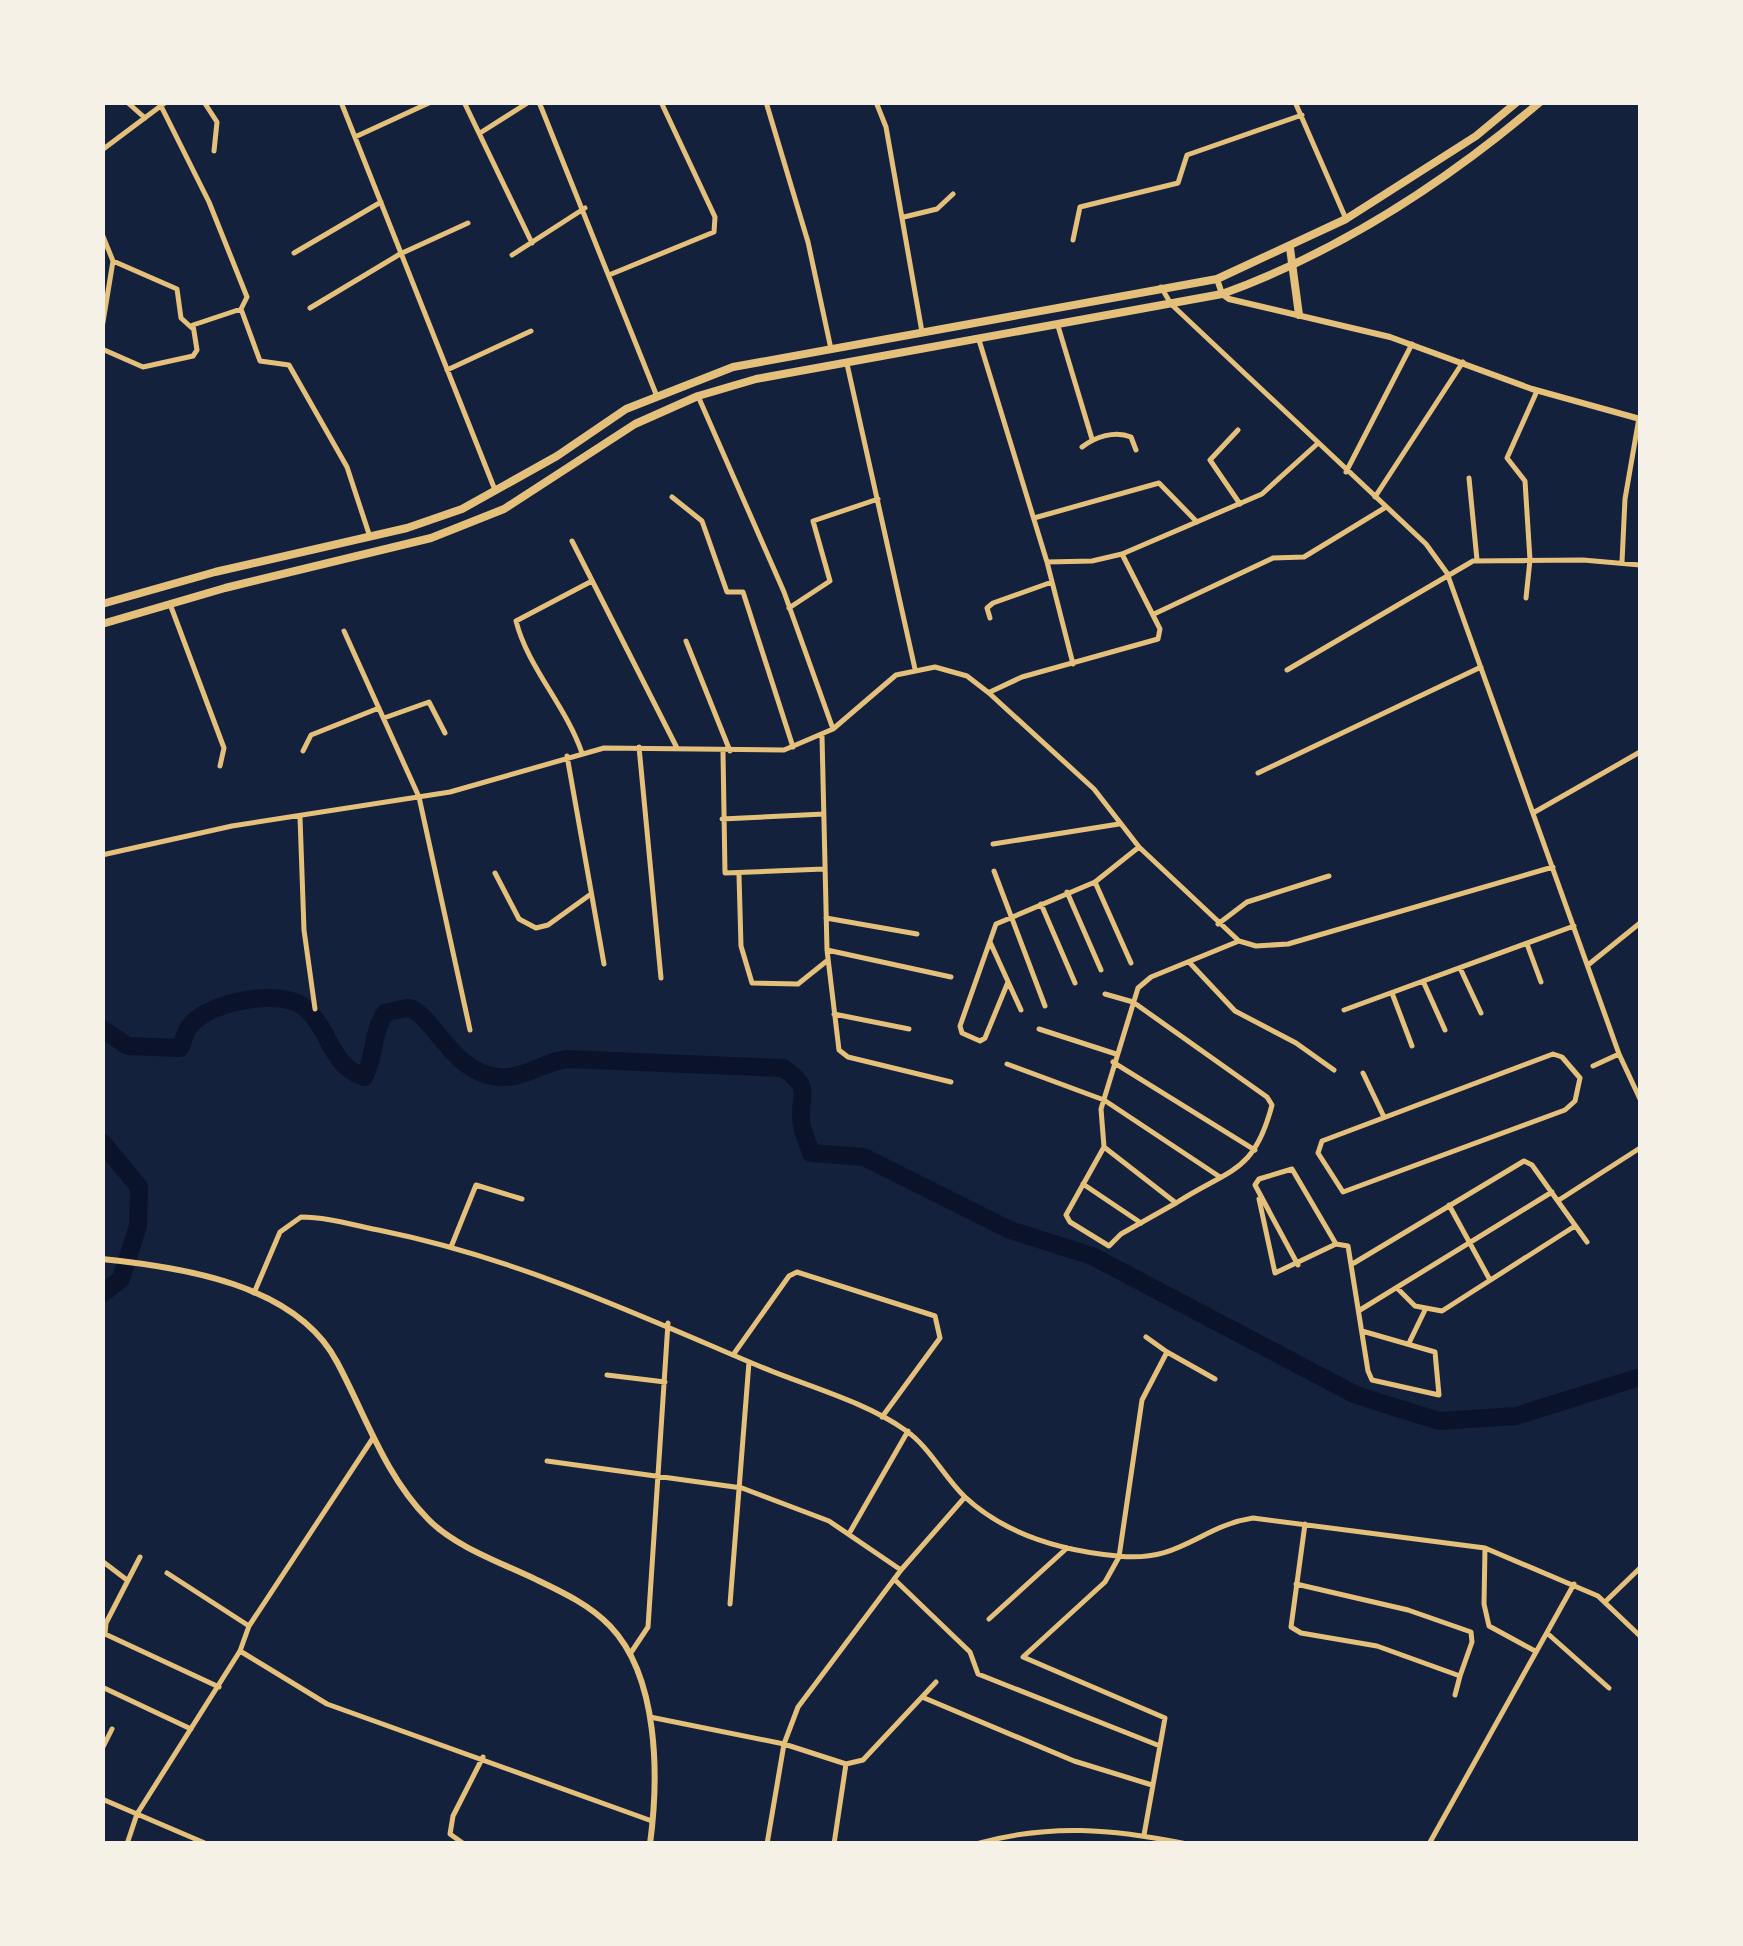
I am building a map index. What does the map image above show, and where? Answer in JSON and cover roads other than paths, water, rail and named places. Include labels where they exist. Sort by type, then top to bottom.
[{"type":"main road","points":[[102,604],[215,572],[428,522],[496,492],[656,394],[743,364],[1217,278],[1290,248],[1346,219],[1476,136],[1517,102]]},
{"type":"main road","points":[[102,624],[398,548],[470,523],[519,500],[634,424],[698,396],[756,378],[1222,294],[1387,214],[1468,162],[1540,102]]},
{"type":"main road","points":[[1290,248],[1299,315]]},
{"type":"main road","points":[[1068,306],[1071,324]]},
{"type":"street","points":[[127,102],[144,118]]},
{"type":"street","points":[[204,102],[217,122],[214,151]]},
{"type":"street","points":[[341,102],[496,492]]},
{"type":"street","points":[[355,137],[431,102]]},
{"type":"street","points":[[464,102],[532,242]]},
{"type":"street","points":[[480,133],[529,102]]},
{"type":"street","points":[[538,102],[585,208],[656,394]]},
{"type":"street","points":[[608,274],[714,232],[715,218],[661,102]]},
{"type":"street","points":[[766,102],[808,242],[830,350]]},
{"type":"street","points":[[876,102],[886,126],[922,332]]},
{"type":"street","points":[[1295,102],[1346,219]]},
{"type":"street","points":[[102,150],[163,104],[210,202],[247,297],[241,309],[260,360],[289,365],[347,467],[370,537]]},
{"type":"street","points":[[1073,240],[1080,207],[1178,184],[1187,155],[1302,115]]},
{"type":"street","points":[[904,217],[939,208],[953,194]]},
{"type":"street","points":[[294,253],[381,202]]},
{"type":"street","points":[[512,256],[585,208]]},
{"type":"street","points":[[310,308],[400,254],[468,223]]},
{"type":"street","points":[[102,234],[113,261],[106,282],[102,328]]},
{"type":"street","points":[[102,349],[143,367],[196,354],[192,328],[180,318],[177,289],[113,261]]},
{"type":"street","points":[[1217,278],[1222,294],[1412,344],[1537,391],[1640,418],[1625,500],[1622,562]]},
{"type":"street","points":[[1161,287],[1171,304],[1426,544],[1448,573],[1619,1054],[1640,1100]]},
{"type":"street","points":[[192,328],[196,322],[241,309]]},
{"type":"street","points":[[1058,326],[1092,439]]},
{"type":"street","points":[[446,370],[530,330]]},
{"type":"street","points":[[979,340],[1047,562],[1073,664]]},
{"type":"street","points":[[1346,472],[1412,344]]},
{"type":"street","points":[[1375,497],[1463,362]]},
{"type":"street","points":[[847,364],[915,668]]},
{"type":"street","points":[[1526,598],[1530,560],[1524,475],[1506,458],[1537,391]]},
{"type":"street","points":[[698,396],[789,608],[833,730]]},
{"type":"street","points":[[1238,430],[1210,460],[1240,504]]},
{"type":"street","points":[[1082,446],[1092,439],[1125,434],[1136,450]]},
{"type":"street","points":[[1047,562],[1092,561],[1122,554],[1240,504],[1272,488],[1316,444]]},
{"type":"street","points":[[1470,478],[1477,560]]},
{"type":"street","points":[[1034,518],[1159,483],[1197,522]]},
{"type":"street","points":[[672,498],[702,521],[727,592],[743,592],[793,747]]},
{"type":"street","points":[[789,608],[830,581],[813,521],[878,499]]},
{"type":"street","points":[[1154,614],[1272,558],[1304,557],[1386,507]]},
{"type":"street","points":[[572,541],[676,746]]},
{"type":"street","points":[[989,693],[1022,677],[1158,640],[1160,629],[1154,614],[1122,554]]},
{"type":"street","points":[[1287,670],[1448,573],[1477,560],[1622,562],[1640,566]]},
{"type":"street","points":[[582,753],[568,717],[538,671],[516,621],[592,581]]},
{"type":"street","points":[[990,618],[988,608],[993,603],[1052,582]]},
{"type":"street","points":[[170,604],[224,748],[220,766]]},
{"type":"street","points":[[344,631],[419,797],[470,1030]]},
{"type":"street","points":[[686,642],[726,750],[723,870],[739,875],[824,870]]},
{"type":"street","points":[[1258,773],[1481,667]]},
{"type":"street","points":[[102,855],[232,826],[419,797],[506,777],[582,753],[639,746],[761,752],[793,747],[833,730],[882,684],[915,668],[956,671],[989,693],[1094,789],[1139,848],[1239,941],[1256,946],[1288,944],[1553,867]]},
{"type":"street","points":[[384,718],[429,702],[445,733]]},
{"type":"street","points":[[303,751],[311,735],[379,708]]},
{"type":"street","points":[[822,736],[828,960],[837,1045],[842,1054],[951,1082]]},
{"type":"street","points":[[639,746],[662,978]]},
{"type":"street","points":[[1534,812],[1640,752]]},
{"type":"street","points":[[567,756],[604,964]]},
{"type":"street","points":[[722,819],[824,814]]},
{"type":"street","points":[[300,816],[304,930],[315,1010]]},
{"type":"street","points":[[993,844],[1119,824]]},
{"type":"street","points":[[1008,982],[985,1038],[980,1041],[962,1033],[960,1026],[996,924],[1096,882],[1139,848]]},
{"type":"street","points":[[994,871],[1044,1006]]},
{"type":"street","points":[[495,873],[519,919],[536,928],[548,925],[591,894]]},
{"type":"street","points":[[739,875],[741,946],[752,983],[798,984],[828,960]]},
{"type":"street","points":[[1218,924],[1247,902],[1329,876]]},
{"type":"street","points":[[1096,882],[1131,963]]},
{"type":"street","points":[[1067,892],[1102,970]]},
{"type":"street","points":[[1041,904],[1075,983]]},
{"type":"street","points":[[826,918],[917,934]]},
{"type":"street","points":[[1588,965],[1640,923]]},
{"type":"street","points":[[1344,1010],[1574,926]]},
{"type":"street","points":[[989,940],[1020,1010]]},
{"type":"street","points":[[1105,994],[1133,1002],[1270,1100],[1255,1150],[1243,1166],[1141,1223],[1109,1246],[1070,1222],[1066,1215],[1104,1147],[1104,1100],[1133,1002],[1144,982],[1239,941]]},
{"type":"street","points":[[1527,944],[1541,982]]},
{"type":"street","points":[[828,950],[951,977]]},
{"type":"street","points":[[1189,962],[1236,1011],[1296,1043],[1334,1070]]},
{"type":"street","points":[[1460,968],[1481,1013]]},
{"type":"street","points":[[1423,982],[1445,1030]]},
{"type":"street","points":[[1392,992],[1412,1046]]},
{"type":"street","points":[[834,1014],[909,1029]]},
{"type":"street","points":[[1038,1028],[1114,1058],[1255,1150]]},
{"type":"street","points":[[1586,1069],[1546,1054],[1318,1144],[1318,1152],[1341,1192],[1566,1110],[1575,1101],[1586,1069],[1619,1054]]},
{"type":"street","points":[[1007,1064],[1104,1100],[1220,1177]]},
{"type":"street","points":[[1362,1073],[1384,1117]]},
{"type":"street","points":[[1104,1147],[1176,1203]]},
{"type":"street","points":[[1559,1200],[1640,1148]]},
{"type":"street","points":[[1352,1263],[1524,1162],[1559,1200],[1587,1242]]},
{"type":"street","points":[[1336,1244],[1292,1169],[1259,1179],[1255,1185],[1272,1269],[1280,1274],[1336,1244],[1348,1246],[1362,1331],[1372,1380],[1439,1395],[1435,1352],[1362,1331]]},
{"type":"street","points":[[1083,1184],[1141,1223]]},
{"type":"street","points":[[451,1247],[476,1185],[522,1199]]},
{"type":"street","points":[[1360,1310],[1552,1192]]},
{"type":"street","points":[[1259,1199],[1298,1264]]},
{"type":"street","points":[[1449,1205],[1490,1280]]},
{"type":"street","points":[[254,1293],[280,1232],[301,1218],[451,1247],[507,1263],[668,1323],[882,1418],[908,1431],[966,1497],[1002,1526],[1067,1548],[1119,1556],[1164,1555],[1237,1520],[1253,1518],[1485,1548],[1575,1584],[1606,1601],[1640,1636]]},
{"type":"street","points":[[1396,1288],[1410,1303],[1425,1310],[1442,1310],[1576,1226]]},
{"type":"street","points":[[106,1259],[192,1273],[254,1293],[324,1342],[394,1476],[431,1522],[592,1610],[630,1654],[647,1717],[653,1822],[650,1844]]},
{"type":"street","points":[[733,1355],[789,1276],[797,1272],[934,1316],[940,1338],[882,1418]]},
{"type":"street","points":[[1408,1344],[1425,1310]]},
{"type":"street","points":[[630,1654],[648,1628],[668,1323]]},
{"type":"street","points":[[1146,1337],[1215,1380]]},
{"type":"street","points":[[1144,1835],[1162,1715],[1023,1657],[1105,1582],[1119,1556],[1142,1400],[1167,1352]]},
{"type":"street","points":[[730,1604],[749,1362]]},
{"type":"street","points":[[607,1375],[665,1382]]},
{"type":"street","points":[[850,1532],[908,1431]]},
{"type":"street","points":[[127,1844],[137,1814],[219,1687],[249,1626],[373,1438]]},
{"type":"street","points":[[547,1461],[742,1488],[850,1532],[901,1570]]},
{"type":"street","points":[[767,1844],[784,1744],[802,1700],[901,1570],[966,1497]]},
{"type":"street","points":[[1306,1524],[1289,1620],[1294,1630],[1377,1646],[1460,1676]]},
{"type":"street","points":[[989,1620],[1067,1548]]},
{"type":"street","points":[[1485,1548],[1484,1604],[1489,1626],[1536,1651]]},
{"type":"street","points":[[140,1558],[104,1636],[219,1687]]},
{"type":"street","points":[[102,1561],[128,1580]]},
{"type":"street","points":[[1606,1601],[1640,1568]]},
{"type":"street","points":[[167,1573],[249,1626]]},
{"type":"street","points":[[894,1579],[970,1652],[978,1674],[1160,1746]]},
{"type":"street","points":[[1296,1584],[1408,1610],[1471,1632],[1473,1640],[1454,1695]]},
{"type":"street","points":[[1430,1844],[1575,1584]]},
{"type":"street","points":[[1547,1633],[1608,1688]]},
{"type":"street","points":[[240,1651],[327,1704],[483,1757],[653,1822]]},
{"type":"street","points":[[647,1717],[784,1744],[846,1764],[863,1760],[936,1682]]},
{"type":"street","points":[[102,1687],[191,1729]]},
{"type":"street","points":[[922,1697],[1074,1761],[1152,1784]]},
{"type":"street","points":[[102,1749],[112,1729]]},
{"type":"street","points":[[464,1844],[454,1838],[450,1829],[483,1757]]},
{"type":"street","points":[[834,1844],[846,1764]]},
{"type":"street","points":[[102,1799],[207,1844]]},
{"type":"street","points":[[976,1844],[1022,1831],[1071,1827],[1187,1844]]},
{"type":"waterway","points":[[102,1029],[128,1046],[180,1048],[185,1034],[199,1017],[228,1004],[263,998],[294,1002],[305,1008],[337,1056],[364,1077],[385,1013],[408,1008],[425,1019],[467,1065],[499,1077],[567,1059],[783,1068],[798,1080],[803,1090],[801,1123],[811,1153],[864,1157],[1010,1230],[1092,1256],[1356,1395],[1439,1421],[1516,1416],[1640,1377]]},
{"type":"waterway","points":[[102,1142],[139,1187],[138,1226],[121,1279],[102,1294]]}]
